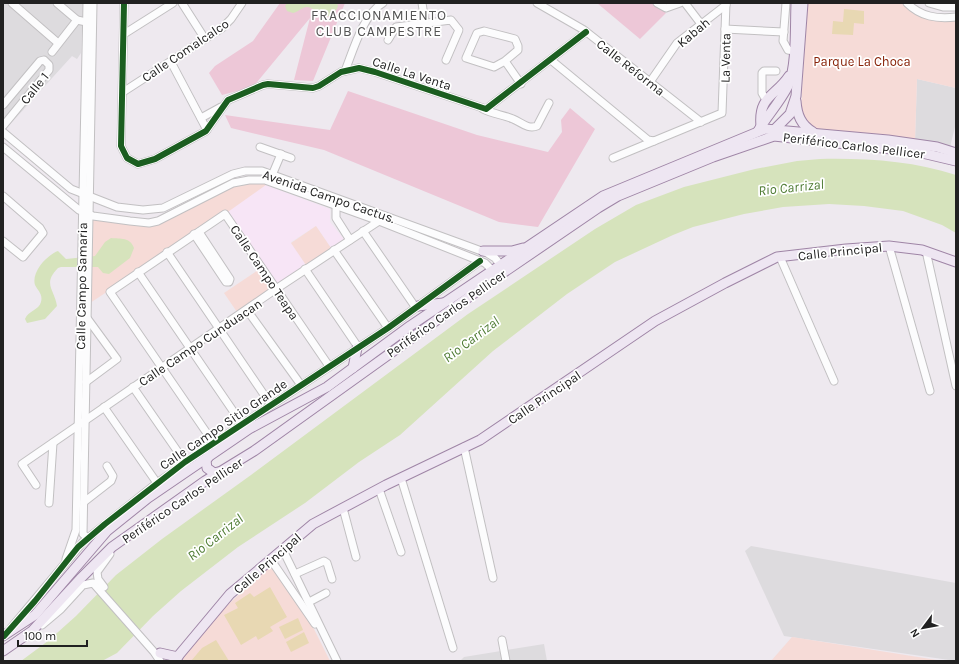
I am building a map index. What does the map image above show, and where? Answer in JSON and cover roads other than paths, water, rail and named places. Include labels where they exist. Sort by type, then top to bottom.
[{"type":"main road","points":[[767,129],[775,106],[788,85],[792,69],[796,3]]},
{"type":"main road","points":[[803,3],[796,96],[797,107],[801,120],[807,128],[813,132]]},
{"type":"main road","points":[[767,129],[760,117],[766,100],[786,81],[792,69]]},
{"type":"main road","points":[[219,472],[214,473],[207,468],[206,461],[216,446],[244,427],[322,390],[447,302],[499,271],[530,246],[603,196],[767,129],[790,114],[796,96]]},
{"type":"main road","points":[[775,106],[774,112],[777,117],[782,118],[790,114]]},
{"type":"main road","points":[[767,129],[888,140],[937,147],[956,153]]},
{"type":"main road","name":"Periférico Carlos Pellicer","points":[[3,651],[23,638],[41,622],[101,557],[122,541],[205,481],[254,451],[499,271],[618,196],[753,142],[767,129],[918,152],[956,161]]},
{"type":"main road","points":[[483,251],[512,251],[530,246]]},
{"type":"main road","name":"Calle Principal","points":[[177,660],[230,594],[313,524],[379,489],[480,440],[655,321],[725,283],[780,257],[889,246],[926,251],[956,262]]},
{"type":"main road","points":[[417,307],[447,302]]},
{"type":"main road","points":[[353,368],[358,348]]},
{"type":"main road","points":[[4,636],[27,622],[44,606],[107,531],[188,466],[209,456]]},
{"type":"main road","points":[[188,466],[203,468],[207,474],[205,481]]},
{"type":"main road","points":[[159,656],[177,660]]},
{"type":"street","points":[[12,3],[58,43]]},
{"type":"street","points":[[57,3],[77,20],[89,22]]},
{"type":"street","name":"Calle Campo Samaria","points":[[87,3],[89,22],[86,196],[87,318],[84,534],[88,538]]},
{"type":"street","name":"Calle Campo Samaria","points":[[89,22],[93,3]]},
{"type":"street","name":"Calle La Venta","points":[[124,3],[122,148],[126,157],[133,163],[140,164],[152,160],[207,130],[222,106],[230,99],[265,84],[313,88],[345,71],[359,68],[375,72],[514,119],[521,125],[537,126],[549,103]]},
{"type":"street","points":[[124,34],[173,3]]},
{"type":"street","points":[[182,3],[205,39]]},
{"type":"street","name":"Calle Comalcalco","points":[[123,92],[227,24],[242,3]]},
{"type":"street","points":[[345,71],[367,20],[373,10],[383,3]]},
{"type":"street","points":[[422,3],[425,22]]},
{"type":"street","name":"Calle Reforma","points":[[537,3],[586,32],[701,122]]},
{"type":"street","points":[[656,3],[666,8],[680,3]]},
{"type":"street","points":[[685,3],[702,24]]},
{"type":"street","points":[[786,3],[784,45],[788,50],[794,51]]},
{"type":"street","points":[[907,3],[916,11],[928,16],[946,18],[956,17]]},
{"type":"street","name":"Kabah","points":[[650,82],[676,46],[726,4]]},
{"type":"street","name":"La Venta","points":[[701,122],[722,112],[726,4]]},
{"type":"street","points":[[928,16],[935,16],[938,12],[937,7],[930,4]]},
{"type":"street","points":[[930,4],[956,7]]},
{"type":"street","points":[[946,7],[941,12],[946,18]]},
{"type":"street","points":[[52,52],[77,20]]},
{"type":"street","points":[[388,40],[396,27],[425,22],[451,20],[458,28],[446,60]]},
{"type":"street","points":[[726,29],[784,32]]},
{"type":"street","points":[[484,31],[515,39],[518,44],[518,50],[505,61],[498,66],[492,67],[466,58],[477,33],[484,31]]},
{"type":"street","points":[[482,109],[488,108],[521,84],[586,32]]},
{"type":"street","name":"Calle 1","points":[[3,105],[40,61],[44,60],[50,68],[3,126]]},
{"type":"street","points":[[551,60],[648,140],[654,141]]},
{"type":"street","points":[[505,61],[521,84]]},
{"type":"street","points":[[171,62],[207,130]]},
{"type":"street","points":[[766,100],[762,93],[762,73],[764,71],[776,71]]},
{"type":"street","points":[[20,85],[30,93]]},
{"type":"street","points":[[201,118],[222,106]]},
{"type":"street","points":[[613,158],[701,122]]},
{"type":"street","name":"Avenida Campo Cactus.","points":[[3,132],[66,185],[86,196],[117,207],[151,210],[167,206],[238,172],[262,171],[272,173],[483,251],[492,255],[499,271]]},
{"type":"street","points":[[260,146],[290,158]]},
{"type":"street","points":[[3,147],[86,213],[152,222],[227,186],[255,179],[270,182],[379,221],[480,261],[499,271]]},
{"type":"street","points":[[272,173],[281,154]]},
{"type":"street","points":[[3,196],[40,227],[42,231],[42,235],[23,257],[3,240]]},
{"type":"street","points":[[336,206],[336,218],[350,240]]},
{"type":"street","name":"Calle Campo Samaria","points":[[62,567],[76,530],[78,426],[86,213]]},
{"type":"street","name":"Calle Campo Teapa","points":[[162,367],[110,292],[225,214],[329,366]]},
{"type":"street","name":"Calle Campo Cunduacan","points":[[36,485],[22,464],[276,289],[379,221]]},
{"type":"street","points":[[363,231],[417,307]]},
{"type":"street","points":[[197,233],[230,279],[229,282],[226,282],[197,233]]},
{"type":"street","points":[[889,246],[930,391]]},
{"type":"street","points":[[334,250],[388,328]]},
{"type":"street","points":[[926,251],[956,386]]},
{"type":"street","points":[[167,252],[271,405]]},
{"type":"street","points":[[780,257],[834,381]]},
{"type":"street","name":"Calle Campo Sitio Grande","points":[[244,427],[271,405],[388,328],[480,261]]},
{"type":"street","points":[[305,270],[358,348]]},
{"type":"street","points":[[138,272],[244,427]]},
{"type":"street","points":[[247,310],[301,385]]},
{"type":"street","points":[[86,382],[117,359],[87,318]]},
{"type":"street","points":[[162,367],[216,446]]},
{"type":"street","points":[[133,387],[188,466]]},
{"type":"street","points":[[104,407],[157,484]]},
{"type":"street","points":[[49,503],[53,443]]},
{"type":"street","name":"Calle Campo Sitio Grande","points":[[4,636],[88,538],[157,484],[188,466],[216,446]]},
{"type":"street","points":[[464,447],[493,578]]},
{"type":"street","points":[[84,502],[111,481],[113,476],[107,466]]},
{"type":"street","points":[[401,478],[453,648]]},
{"type":"street","points":[[379,489],[401,552]]},
{"type":"street","points":[[343,508],[356,557]]},
{"type":"street","points":[[122,541],[98,570],[97,583],[159,656]]},
{"type":"street","points":[[283,550],[337,661]]},
{"type":"street","points":[[271,560],[315,623],[332,661]]},
{"type":"street","points":[[295,574],[324,561],[327,563],[332,580]]},
{"type":"street","points":[[23,638],[54,615],[83,585],[90,582],[97,583]]},
{"type":"street","points":[[309,602],[326,592]]},
{"type":"street","points":[[502,640],[506,661]]},
{"type":"water","points":[[287,3],[337,3],[338,6],[334,13],[330,16],[326,16],[307,7],[293,13],[287,11],[285,6]]},
{"type":"water","name":"Rio Carrizal","points":[[820,159],[889,161],[923,166],[956,175],[956,233],[942,225],[903,211],[864,206],[829,204],[783,207],[744,214],[693,227],[673,235],[615,262],[567,294],[493,351],[400,435],[359,462],[305,503],[238,547],[181,591],[153,616],[117,653],[102,661],[21,661],[48,641],[76,616],[116,575],[162,539],[468,314],[595,229],[636,205],[684,187],[755,169],[797,161]]},
{"type":"water","points":[[111,238],[125,239],[132,244],[134,248],[130,258],[109,274],[103,273],[98,267],[58,268],[53,274],[50,283],[57,306],[45,319],[27,323],[25,319],[26,316],[38,307],[41,302],[41,295],[35,285],[34,280],[35,275],[45,260],[58,251],[66,259],[95,256],[105,242]]},
{"type":"district","name":"FRACCIONAMIENTO CLUB CAMPESTRE","points":[[379,24]]},
{"type":"park label","name":"Parque La Choca","points":[[862,61]]}]
